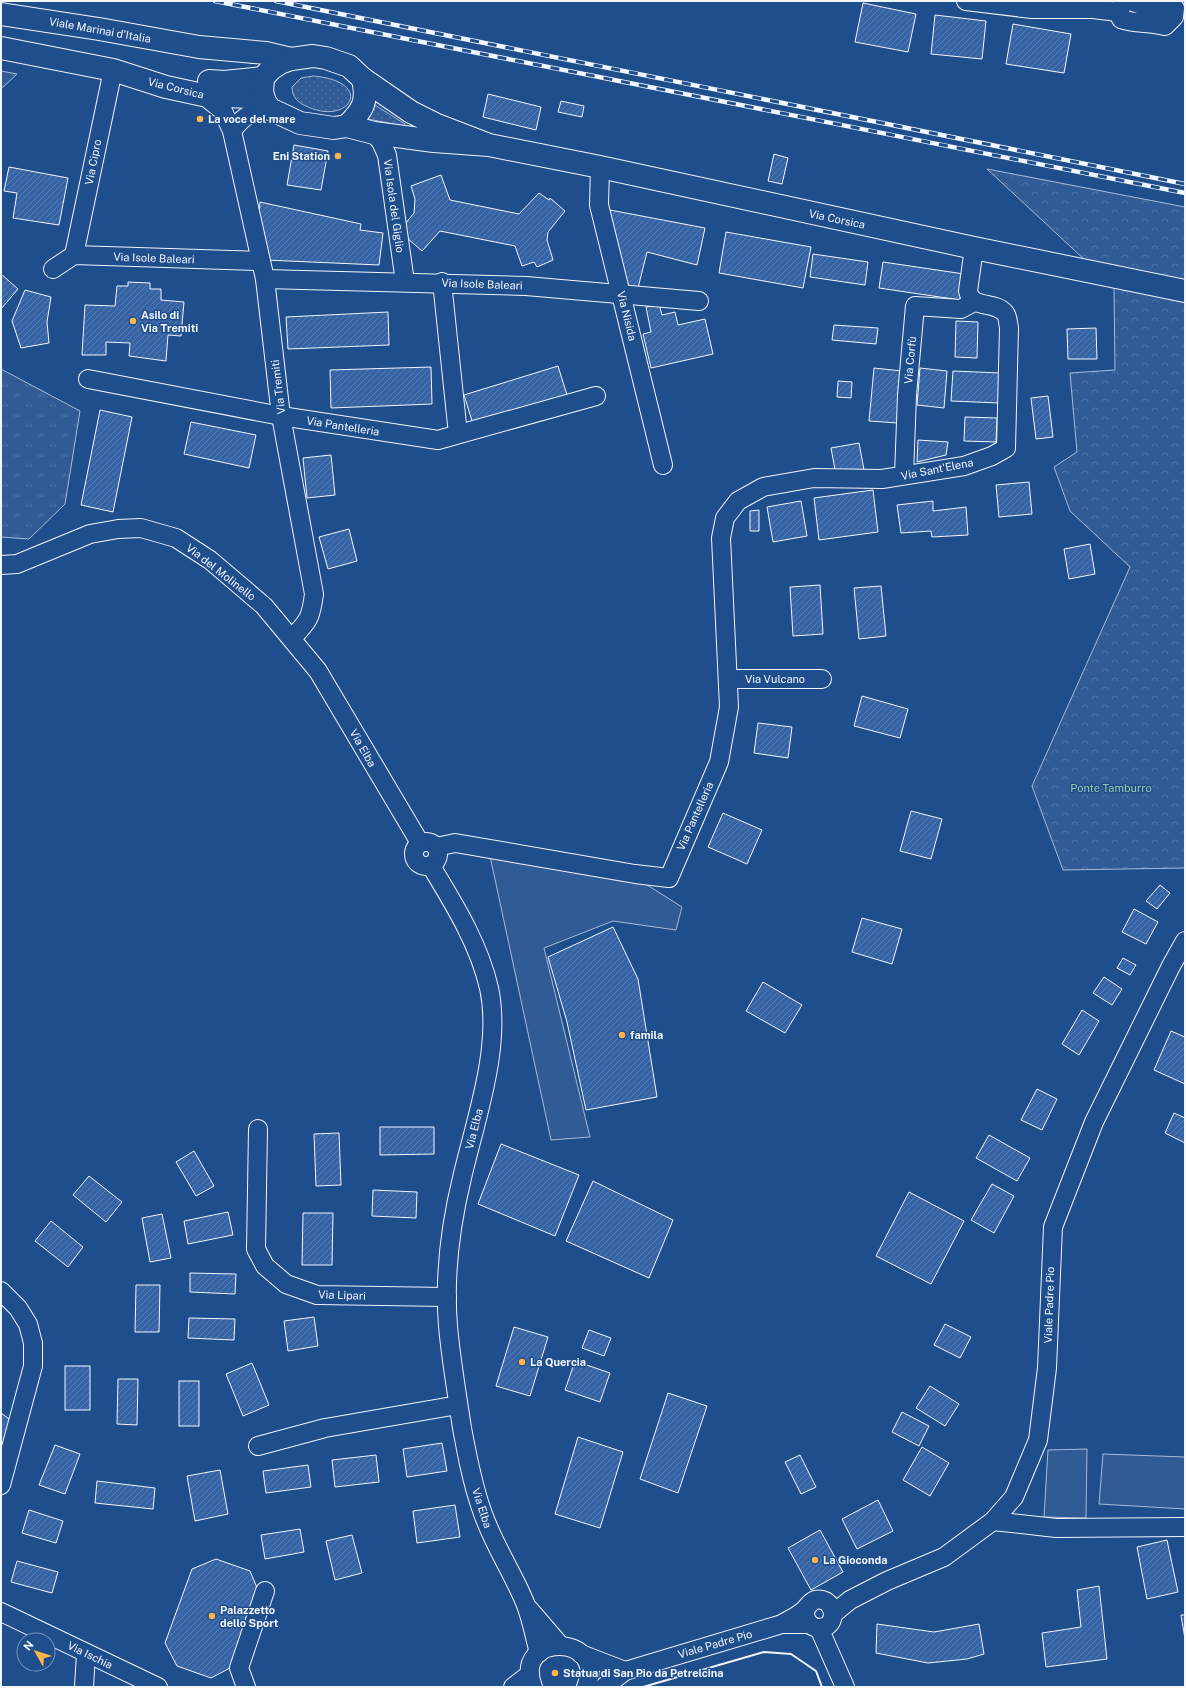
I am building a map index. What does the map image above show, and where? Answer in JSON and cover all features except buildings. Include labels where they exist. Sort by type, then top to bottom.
[{"type":"main road","name":"Viale Marinai d'Italia","points":[[1,14],[99,29],[199,47],[266,53],[291,59]]},
{"type":"main road","name":"Viale Marinai d'Italia","points":[[199,47],[250,67],[263,78]]},
{"type":"main road","name":"Via Corsica","points":[[1,48],[113,70],[166,87],[202,95],[250,97],[300,123],[329,128],[347,126],[374,133],[434,141],[489,145],[600,167],[1020,258],[1185,291]]},
{"type":"main road","name":"Via Corsica","points":[[113,70],[172,74],[224,82],[263,78],[276,66],[291,59],[313,56],[326,58],[349,66],[363,80],[411,112],[437,125],[489,145]]},
{"type":"main road","points":[[224,82],[230,77],[233,70],[231,63],[226,57]]},
{"type":"main road","points":[[263,78],[262,92],[267,106]]},
{"type":"main road","points":[[347,126],[357,116],[365,103],[366,92],[363,80]]},
{"type":"street","points":[[966,1],[1032,10],[1093,9],[1124,5],[1120,19],[1131,23],[1149,22],[1165,26],[1174,17],[1180,5]]},
{"type":"street","name":"Via Cipro","points":[[74,255],[113,70]]},
{"type":"street","name":"Via Tremiti","points":[[202,95],[223,112],[232,131],[265,279],[281,416],[314,594],[312,613],[304,625],[292,638]]},
{"type":"street","points":[[232,131],[242,118],[267,106]]},
{"type":"street","name":"Via Isola del Giglio","points":[[374,133],[381,142],[387,155],[405,282]]},
{"type":"street","name":"Via Nisida","points":[[600,167],[599,205],[662,465]]},
{"type":"street","points":[[974,248],[968,290],[969,296],[974,302]]},
{"type":"street","points":[[53,269],[74,255]]},
{"type":"street","name":"Via Isole Baleari","points":[[74,255],[260,261]]},
{"type":"street","name":"Via Isole Baleari","points":[[265,279],[442,282],[526,286],[622,296],[699,301]]},
{"type":"street","points":[[442,282],[458,434]]},
{"type":"street","name":"Via Sant'Elena","points":[[725,518],[738,501],[763,488],[814,478],[882,478],[964,466],[992,456],[1006,448],[1009,328],[1005,313],[997,307],[974,302]]},
{"type":"street","name":"Via Corfù","points":[[904,475],[907,395],[914,306],[961,308],[974,302]]},
{"type":"street","name":"Via Pantelleria","points":[[88,378],[281,416],[438,440],[596,396]]},
{"type":"street","name":"Via Pantelleria","points":[[428,845],[456,843],[635,874],[669,878],[719,762],[729,707],[721,538],[725,518]]},
{"type":"street","name":"Via del Molinello","points":[[1,565],[17,564],[90,534],[118,529],[141,528],[176,538],[210,560],[264,606],[305,654]]},
{"type":"street","name":"Via Elba","points":[[305,654],[318,671],[428,845],[413,852],[416,862],[426,867],[431,866],[454,904],[480,956],[490,990],[494,1027],[483,1092],[461,1180],[450,1234],[447,1280],[449,1333],[458,1405],[468,1460],[480,1507],[494,1544],[526,1605],[539,1653]]},
{"type":"street","name":"Via Vulcano","points":[[728,679],[822,680]]},
{"type":"street","name":"Viale Padre Pio","points":[[604,1687],[625,1671],[782,1624],[821,1616],[887,1581],[944,1557],[993,1521],[1014,1497],[1038,1440],[1047,1368],[1052,1227],[1094,1122],[1171,966],[1185,941]]},
{"type":"street","name":"Via Lipari","points":[[258,1129],[256,1249],[264,1266],[286,1284],[317,1295],[447,1297]]},
{"type":"street","points":[[1,1291],[18,1308],[28,1324],[33,1342],[33,1366],[1,1485]]},
{"type":"street","points":[[258,1446],[325,1428],[458,1405]]},
{"type":"street","points":[[993,1521],[1056,1528],[1185,1527]]},
{"type":"street","points":[[246,1687],[239,1668],[265,1590]]},
{"type":"street","name":"Via Elba","points":[[526,1605],[560,1645]]},
{"type":"street","name":"Via Ischia","points":[[1,1612],[158,1687]]},
{"type":"street","points":[[821,1616],[830,1650],[845,1687]]},
{"type":"street","points":[[513,1687],[532,1680],[531,1666],[539,1653],[552,1646],[568,1646],[581,1654],[625,1671]]},
{"type":"street","points":[[84,1687],[86,1653]]},
{"type":"street","points":[[581,1654],[588,1667],[589,1675],[586,1687]]},
{"type":"green space","points":[[1,71],[17,74],[1,89]]},
{"type":"green space","points":[[313,76],[332,80],[344,86],[350,93],[350,100],[345,107],[336,111],[323,111],[301,104],[294,97],[292,87],[301,78]]},
{"type":"green space","points":[[375,105],[405,124],[404,126],[368,119]]},
{"type":"green space","name":"Ponte Tamburro","points":[[987,169],[1185,207],[1185,868],[1063,870],[1032,786],[1130,567],[1070,511],[1054,467],[1077,452],[1070,373],[1115,370],[1114,287]]},
{"type":"green space","points":[[1,369],[80,411],[65,504],[29,539],[1,537]]},
{"type":"shaded area","points":[[490,856],[644,883],[682,907],[676,930],[613,921],[544,948],[590,1137],[551,1140]]},
{"type":"shaded area","points":[[1087,1449],[1086,1518],[1044,1517],[1048,1450]]},
{"type":"shaded area","points":[[1103,1454],[1185,1457],[1185,1509],[1099,1504]]},
{"type":"railway","points":[[215,1],[1185,193]]},
{"type":"railway","points":[[276,1],[1185,184]]},
{"type":"wall","points":[[643,1687],[764,1652],[791,1654],[816,1671],[822,1687]]},
{"type":"place","name":"La voce del mare","points":[[200,119]]},
{"type":"place","name":"Eni Station","points":[[338,156]]},
{"type":"place","name":"Asilo di Via Tremiti","points":[[133,321]]},
{"type":"place","name":"famila","points":[[622,1035]]},
{"type":"place","name":"La Quercia","points":[[522,1362]]},
{"type":"place","name":"La Gioconda","points":[[815,1560]]},
{"type":"place","name":"Palazzetto dello Sport","points":[[212,1616]]},
{"type":"place","name":"Statua di San Pio da Petrelcina","points":[[555,1673]]}]
